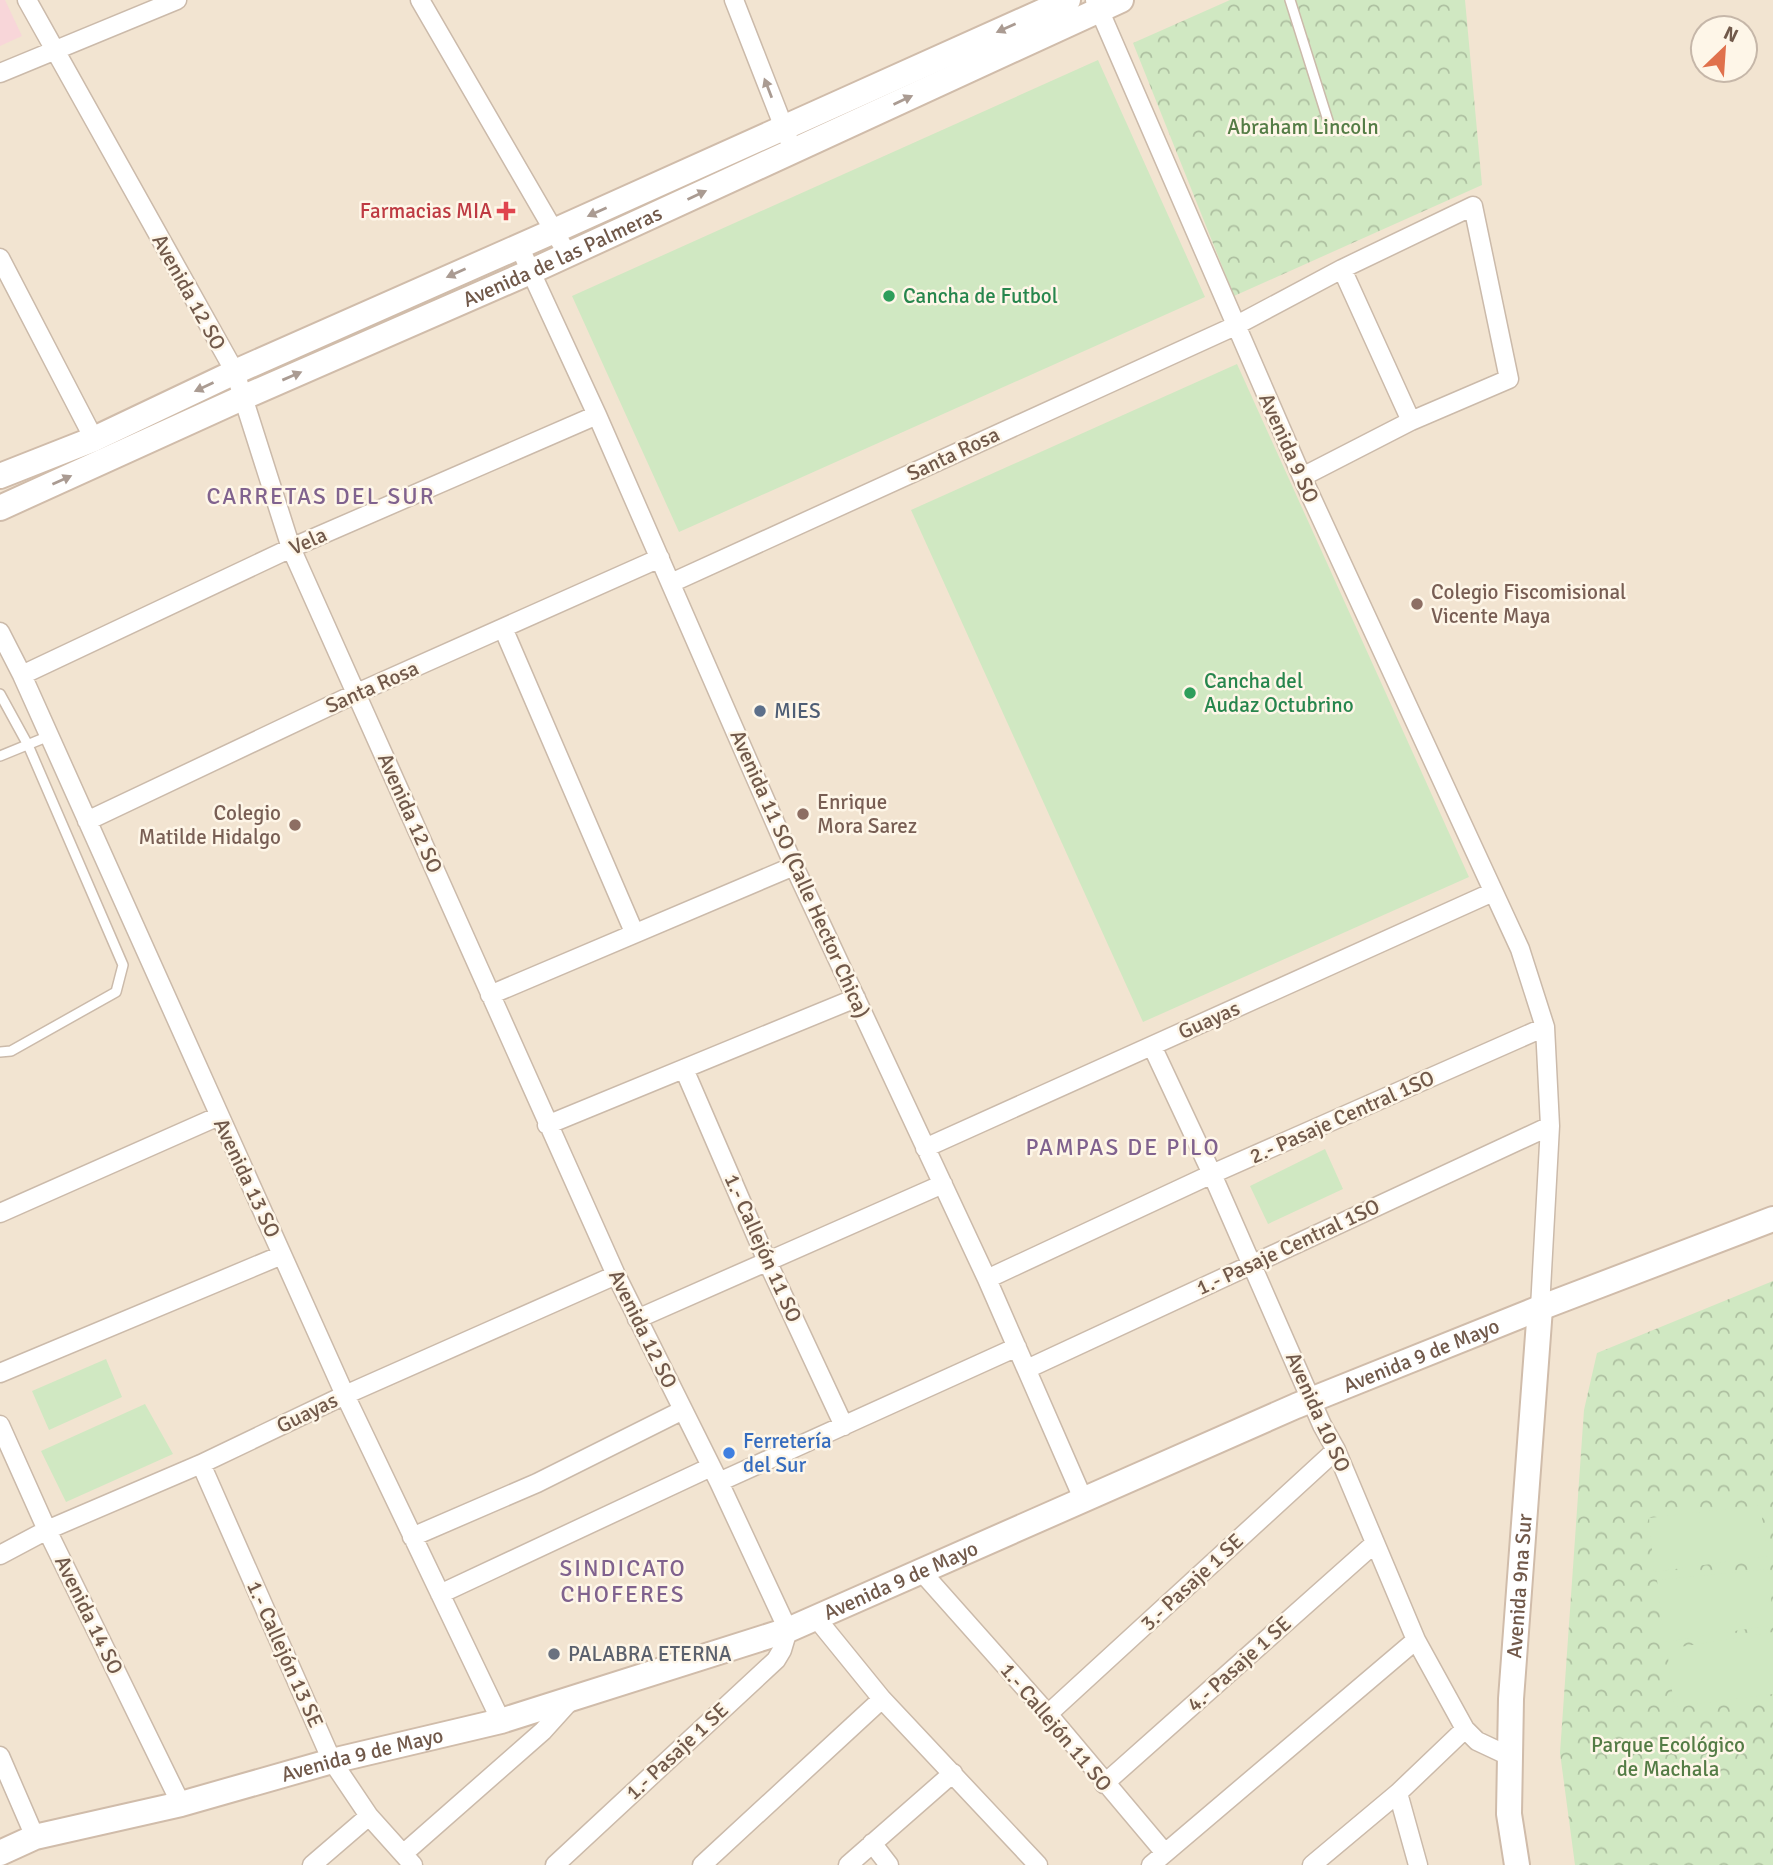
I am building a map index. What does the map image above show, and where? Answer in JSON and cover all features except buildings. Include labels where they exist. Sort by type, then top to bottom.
[{"type":"street","name":"Avenida 12 SO","points":[[27,0],[234,372],[291,548],[616,1275],[788,1630]]},
{"type":"street","points":[[0,73],[177,0]]},
{"type":"street","points":[[420,0],[568,255]]},
{"type":"street","points":[[734,0],[793,151]]},
{"type":"street","name":"Avenida de las Palmeras","points":[[0,476],[94,439],[234,372],[554,232],[1068,0]]},
{"type":"street","name":"Avenida de las Palmeras","points":[[0,508],[568,255],[1105,3]]},
{"type":"street","name":"Avenida 9 SO","points":[[1105,3],[1235,326],[1520,949],[1545,1027],[1550,1126],[1540,1308]]},
{"type":"street","name":"Santa Rosa","points":[[671,583],[1235,326],[1342,269],[1473,206],[1509,379],[1411,421]]},
{"type":"street","name":"Avenida 11 SO (Calle Hector Chica)","points":[[519,246],[597,415],[794,866],[987,1279],[1084,1501]]},
{"type":"street","points":[[0,258],[94,439]]},
{"type":"street","points":[[1302,477],[1411,421],[1342,269]]},
{"type":"street","name":"Vela","points":[[22,675],[291,548],[597,415]]},
{"type":"street","name":"Santa Rosa","points":[[86,821],[356,693],[660,558]]},
{"type":"street","points":[[503,628],[634,932]]},
{"type":"street","name":"Avenida 13 SO","points":[[0,632],[22,675],[345,1395],[501,1721]]},
{"type":"street","points":[[490,995],[794,866]]},
{"type":"street","name":"Guayas","points":[[925,1148],[1493,892]]},
{"type":"street","points":[[548,1125],[856,998]]},
{"type":"street","name":"2.- Pasaje Central 1SO","points":[[987,1279],[1212,1174],[1545,1027]]},
{"type":"street","name":"Avenida 10 SO","points":[[1152,1046],[1336,1450],[1416,1640],[1465,1729],[1477,1741],[1509,1756]]},
{"type":"street","name":"1.- Callejón 11 SO","points":[[684,1069],[767,1261],[844,1426]]},
{"type":"street","points":[[0,1213],[219,1116]]},
{"type":"street","name":"1.- Pasaje Central 1SO","points":[[1027,1369],[1550,1126]]},
{"type":"street","points":[[637,1319],[943,1184]]},
{"type":"street","name":"Avenida 9 de Mayo","points":[[0,1853],[35,1837],[181,1804],[332,1761],[501,1721],[788,1630],[919,1570],[1084,1501],[1311,1400],[1540,1308],[1773,1219]]},
{"type":"street","points":[[0,1373],[282,1255]]},
{"type":"street","name":"Guayas","points":[[0,1555],[47,1530],[201,1464],[345,1395],[616,1275]]},
{"type":"street","name":"Avenida 9na Sur","points":[[1517,1865],[1508,1814],[1511,1699],[1540,1308]]},
{"type":"street","points":[[440,1594],[715,1475],[844,1426],[1017,1347]]},
{"type":"street","points":[[412,1538],[537,1483],[683,1410]]},
{"type":"street","name":"Avenida 14 SO","points":[[0,1425],[47,1530],[181,1804]]},
{"type":"street","name":"3.- Pasaje 1 SE","points":[[1048,1714],[1336,1450]]},
{"type":"street","name":"1.- Callejón 13 SE","points":[[201,1464],[332,1761],[369,1816],[408,1859]]},
{"type":"street","name":"4.- Pasaje 1 SE","points":[[1104,1783],[1374,1544]]},
{"type":"street","name":"1.- Callejón 11 SO","points":[[919,1570],[1048,1714],[1104,1783],[1158,1859]]},
{"type":"street","points":[[817,1619],[882,1699],[1038,1865]]},
{"type":"street","name":"1.- Pasaje 1 SE","points":[[567,1861],[776,1660],[788,1630]]},
{"type":"street","points":[[1158,1859],[1416,1640]]},
{"type":"street","points":[[408,1859],[543,1731],[573,1698]]},
{"type":"street","points":[[702,1865],[882,1699]]},
{"type":"street","points":[[1312,1865],[1398,1793],[1465,1729]]},
{"type":"street","points":[[0,1756],[35,1837]]},
{"type":"street","points":[[848,1865],[953,1773]]},
{"type":"street","points":[[1398,1793],[1418,1865]]},
{"type":"street","points":[[312,1865],[369,1816]]},
{"type":"street","points":[[872,1843],[889,1865]]},
{"type":"lane","points":[[1290,0],[1330,127]]},
{"type":"lane","points":[[0,694],[28,745],[123,965],[116,992],[11,1051],[0,1052]]},
{"type":"lane","points":[[0,756],[49,736]]},
{"type":"shaded area","points":[[0,0],[1773,0],[1773,1865],[0,1865]]},
{"type":"shaded area","points":[[0,0],[5,0],[22,36],[0,46]]},
{"type":"green space","name":"Abraham Lincoln","points":[[1230,0],[1465,0],[1482,185],[1234,296],[1133,43]]},
{"type":"green space","name":"Cancha de Futbol","points":[[1098,60],[1205,297],[679,532],[572,296]]},
{"type":"green space","name":"Cancha del Audaz Octubrino","points":[[1237,364],[1469,877],[1143,1022],[911,510]]},
{"type":"green space","points":[[1325,1149],[1343,1189],[1268,1224],[1250,1186]]},
{"type":"green space","name":"Parque Ecológico de Machala","points":[[1773,1281],[1773,1865],[1575,1865],[1560,1753],[1584,1410],[1597,1353]]},
{"type":"green space","points":[[106,1359],[122,1397],[49,1430],[32,1391]]},
{"type":"green space","points":[[145,1404],[173,1454],[66,1502],[41,1451]]},
{"type":"green space","points":[[1760,1505],[1768,1556],[1654,1572],[1649,1518]]},
{"type":"green space","points":[[1769,1569],[1773,1625],[1664,1642],[1657,1580]]},
{"type":"green space","points":[[1773,1632],[1773,1694],[1674,1707],[1667,1649]]},
{"type":"place","name":"Farmacias MIA","points":[[506,211]]},
{"type":"place","name":"Cancha de Futbol","points":[[889,296]]},
{"type":"place","name":"Colegio Fiscomisional Vicente Maya","points":[[1417,604]]},
{"type":"place","name":"Cancha del Audaz Octubrino","points":[[1190,693]]},
{"type":"place","name":"MIES","points":[[760,711]]},
{"type":"place","name":"Enrique Mora Sarez","points":[[803,814]]},
{"type":"place","name":"Colegio Matilde Hidalgo","points":[[295,825]]},
{"type":"place","name":"Ferretería del Sur","points":[[729,1453]]},
{"type":"place","name":"PALABRA ETERNA","points":[[554,1654]]},
{"type":"district","name":"CARRETAS DEL SUR","points":[[321,496]]},
{"type":"district","name":"PAMPAS DE PILO","points":[[1123,1147]]},
{"type":"district","name":"SINDICATO CHOFERES","points":[[623,1581]]}]
